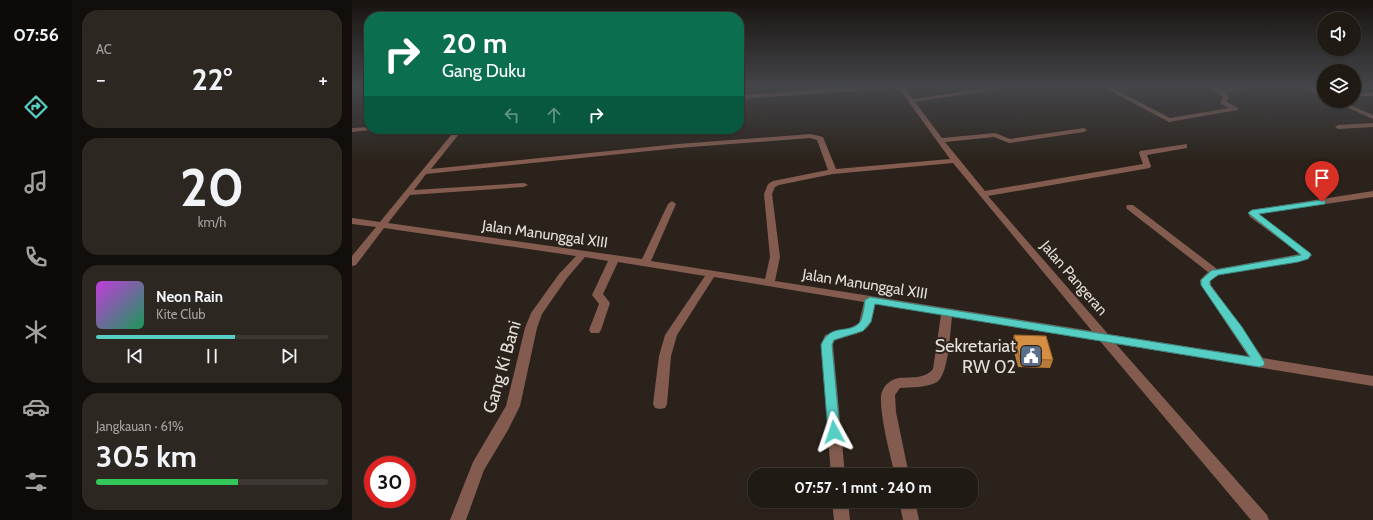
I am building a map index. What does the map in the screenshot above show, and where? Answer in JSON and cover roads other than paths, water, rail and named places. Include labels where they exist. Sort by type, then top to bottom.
[{"type":"street","name":"Jalan Pangeran","points":[[919,111],[955,161],[1261,520]]},
{"type":"street","points":[[1152,111],[1169,120],[1222,111]]},
{"type":"street","points":[[1360,111],[1373,117]]},
{"type":"street","points":[[1338,127],[1373,125]]},
{"type":"street","points":[[352,130],[364,129]]},
{"type":"street","points":[[940,140],[995,135],[1003,140],[1009,141],[1084,130]]},
{"type":"street","points":[[352,263],[456,134]]},
{"type":"street","points":[[424,172],[678,146],[811,136],[820,138],[833,172]]},
{"type":"street","points":[[983,194],[1147,166],[1143,153],[1184,146]]},
{"type":"street","points":[[769,283],[775,257],[768,194],[771,186],[776,182],[833,172],[882,166],[955,161]]},
{"type":"street","points":[[407,193],[524,185]]},
{"type":"street","points":[[1259,363],[1206,285],[1205,280],[1215,272],[1298,259],[1307,255],[1252,213],[1371,196]]},
{"type":"street","points":[[645,264],[672,204]]},
{"type":"street","points":[[1130,207],[1215,272]]},
{"type":"street","name":"Jalan Manunggal XIII","points":[[352,221],[584,254],[1373,381]]},
{"type":"street","name":"Gang Ki Bani","points":[[458,520],[478,466],[503,426],[513,406],[531,328],[537,313],[563,276],[584,254]]},
{"type":"street","points":[[595,330],[606,303],[596,295],[614,259]]},
{"type":"street","points":[[660,404],[665,356],[671,335],[711,274]]},
{"type":"street","points":[[837,468],[827,345],[829,338],[860,328],[866,322],[870,300]]},
{"type":"street","points":[[901,468],[889,412],[888,395],[891,388],[897,383],[919,382],[933,378],[939,370],[948,312]]},
{"type":"street","points":[[841,508],[842,520]]},
{"type":"street","points":[[908,508],[911,520]]},
{"type":"place","name":"Sekretariat RW 02","points":[[1031,356]]}]
